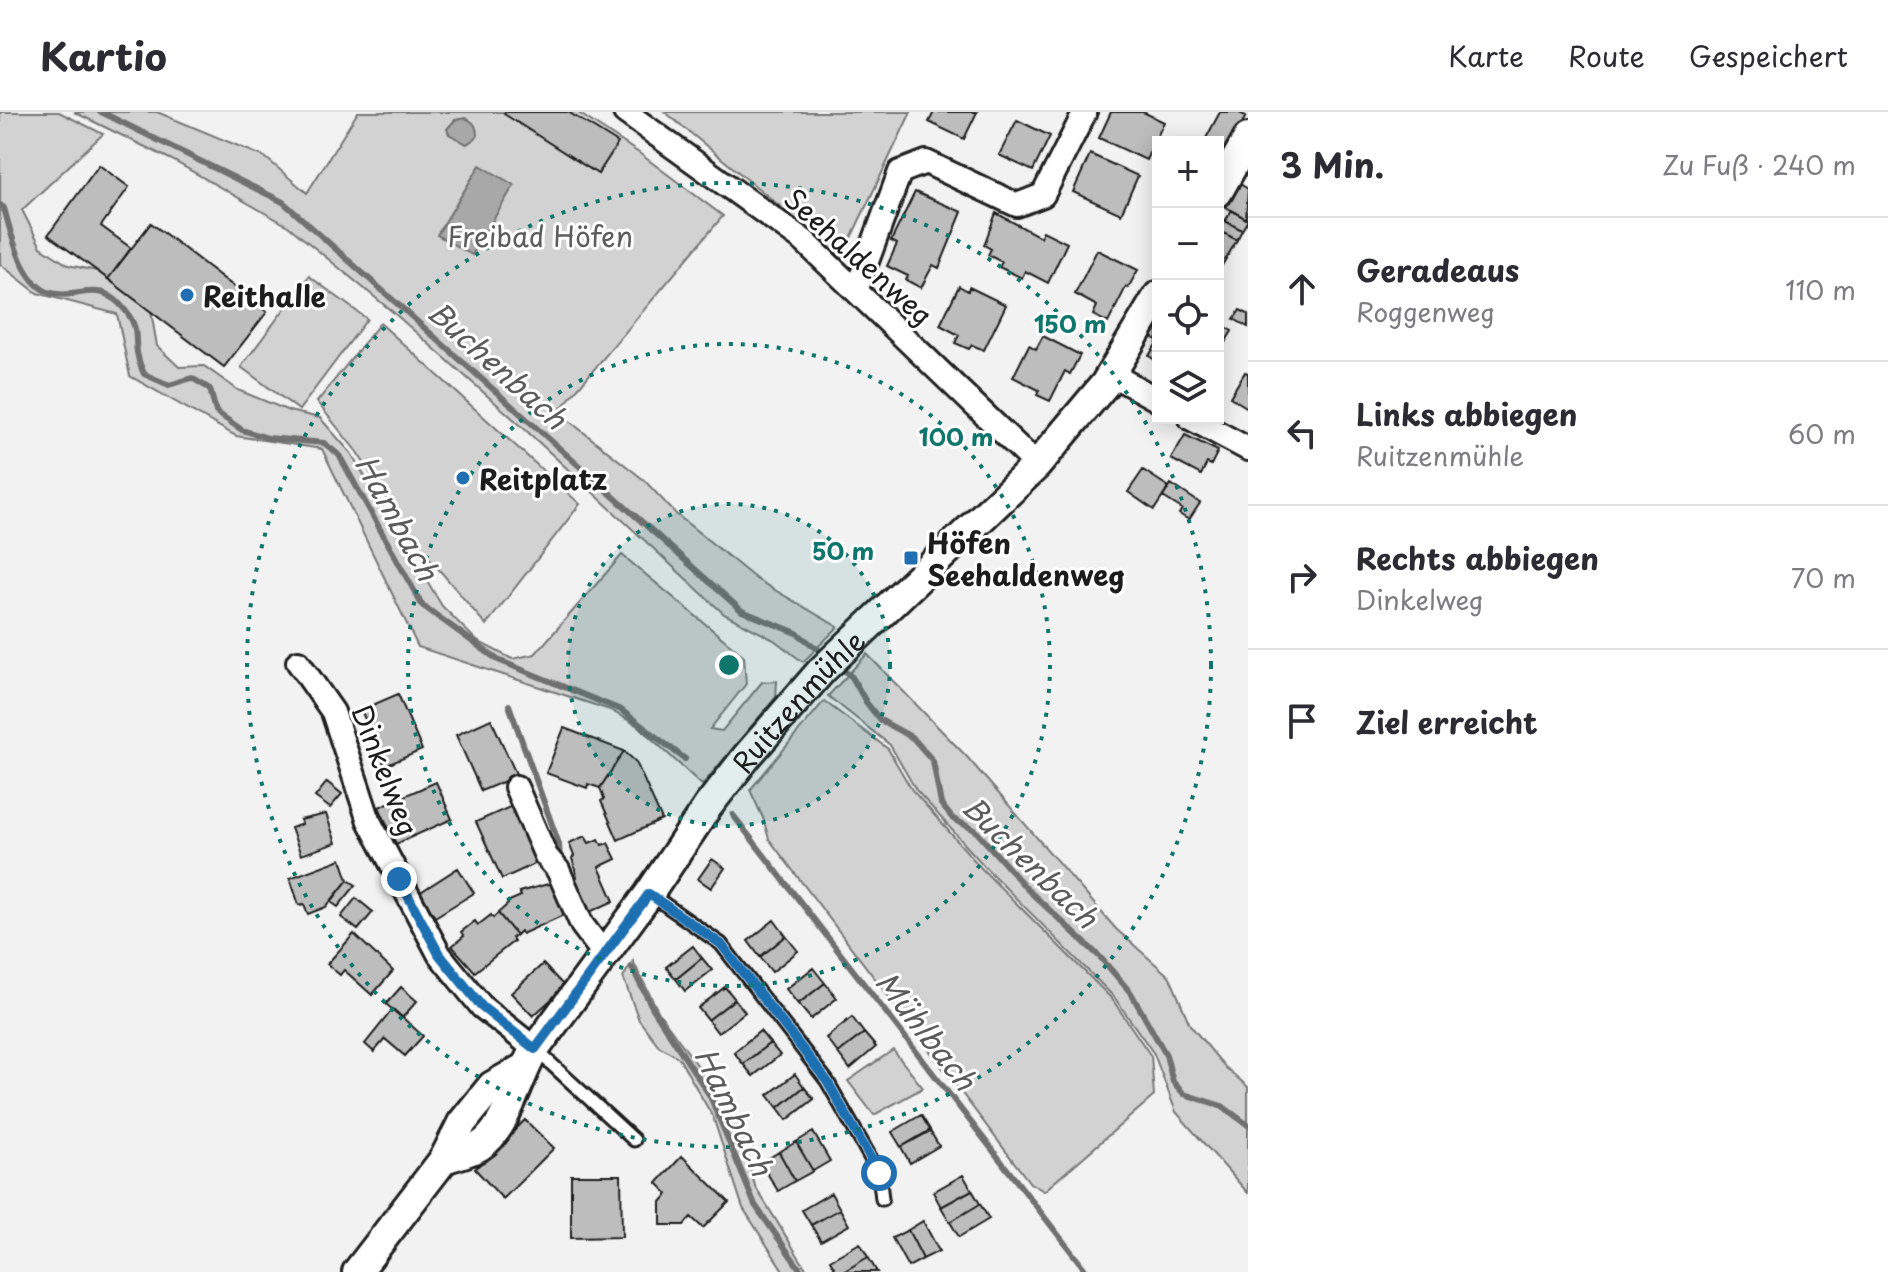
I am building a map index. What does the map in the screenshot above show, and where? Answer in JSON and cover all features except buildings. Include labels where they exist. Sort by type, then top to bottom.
[{"type":"street","name":"Seehaldenweg","points":[[625,112],[809,245],[1031,471]]},
{"type":"street","points":[[856,291],[900,172],[926,162],[1017,205],[1043,195],[1085,112]]},
{"type":"street","points":[[1224,181],[1248,138]]},
{"type":"street","name":"Ruitzenmühle","points":[[357,1272],[444,1159],[480,1145],[495,1128],[516,1094],[529,1059],[649,894],[708,806],[822,670],[1031,471],[1111,374],[1152,306]]},
{"type":"street","points":[[1111,374],[1152,397]]},
{"type":"street","points":[[1201,424],[1248,449]]},
{"type":"street","name":"Dinkelweg","points":[[298,662],[318,686],[333,712],[369,821],[439,954],[529,1059]]},
{"type":"street","points":[[516,787],[546,856],[558,870],[582,925],[604,954]]},
{"type":"lane","points":[[649,894],[721,944],[818,1068],[879,1173],[882,1199]]},
{"type":"lane","points":[[529,1059],[634,1140]]},
{"type":"green space","points":[[0,112],[59,112],[103,134],[22,210],[41,247],[68,265],[97,271],[151,311],[157,346],[179,367],[204,366],[238,390],[289,411],[320,418],[351,453],[442,606],[477,641],[512,659],[535,654],[622,555],[744,656],[746,684],[710,729],[722,731],[762,682],[777,681],[776,697],[702,785],[638,726],[610,710],[418,647],[322,449],[236,436],[130,376],[117,314],[37,293],[0,264]]},
{"type":"green space","name":"Freibad Höfen","points":[[74,112],[157,112],[265,157],[307,193],[358,112],[577,112],[639,153],[723,216],[558,412],[644,480],[676,514],[756,579],[838,627],[803,662],[774,640],[724,614],[518,423],[394,313],[288,226],[172,160]]},
{"type":"green space","points":[[665,112],[911,112],[842,257]]},
{"type":"green space","points":[[309,276],[367,319],[299,410],[241,367]]},
{"type":"green space","name":"Reitplatz","points":[[380,323],[580,504],[486,625],[413,539],[357,452],[317,402]]},
{"type":"green space","points":[[867,654],[967,757],[1116,929],[1170,977],[1190,1025],[1225,1067],[1248,1087],[1248,1193],[1176,1112],[1154,1054],[1114,997],[987,869],[916,790],[890,745],[828,696]]},
{"type":"green space","points":[[824,701],[888,749],[912,790],[983,870],[1112,999],[1151,1056],[1154,1096],[1044,1191],[1030,1183],[769,839],[750,790]]},
{"type":"green space","points":[[633,961],[659,1013],[739,1122],[755,1186],[808,1272],[784,1272],[743,1208],[713,1117],[679,1058],[659,1046],[639,1020],[623,977]]},
{"type":"green space","points":[[893,1050],[923,1088],[874,1115],[848,1081]]},
{"type":"shaded area","points":[[465,118],[473,123],[477,133],[477,137],[467,144],[449,134],[447,129],[455,120]]},
{"type":"shaded area","points":[[480,165],[514,185],[472,255],[437,235]]},
{"type":"waterway","name":"Buchenbach","points":[[101,112],[283,202],[742,611],[797,633],[825,655]]},
{"type":"waterway","name":"Hambach","points":[[0,205],[4,208],[19,257],[32,280],[41,288],[61,295],[106,294],[125,310],[135,328],[138,357],[144,374],[169,385],[192,378],[210,389],[216,412],[242,430],[268,438],[324,443],[339,455],[422,605],[498,660],[621,710],[685,759]]},
{"type":"waterway","name":"Buchenbach","points":[[837,665],[852,677],[880,720],[913,738],[933,761],[941,804],[953,819],[975,830],[1027,889],[1100,957],[1131,993],[1166,1055],[1173,1082],[1184,1094],[1222,1106],[1248,1125]]},
{"type":"waterway","name":"Hambach","points":[[509,705],[559,844],[560,862]]},
{"type":"waterway","name":"Mühlbach","points":[[733,815],[1087,1272]]},
{"type":"waterway","name":"Hambach","points":[[632,968],[652,1007],[710,1096],[755,1205],[802,1272]]},
{"type":"place","name":"Reithalle","points":[[187,295]]},
{"type":"place","name":"Reitplatz","points":[[463,478]]},
{"type":"place","name":"Höfen Seehaldenweg","points":[[911,558]]},
{"type":"route","points":[[399,879],[439,954],[482,1007],[535,1049],[649,894],[721,944],[827,1081],[879,1173]]}]
